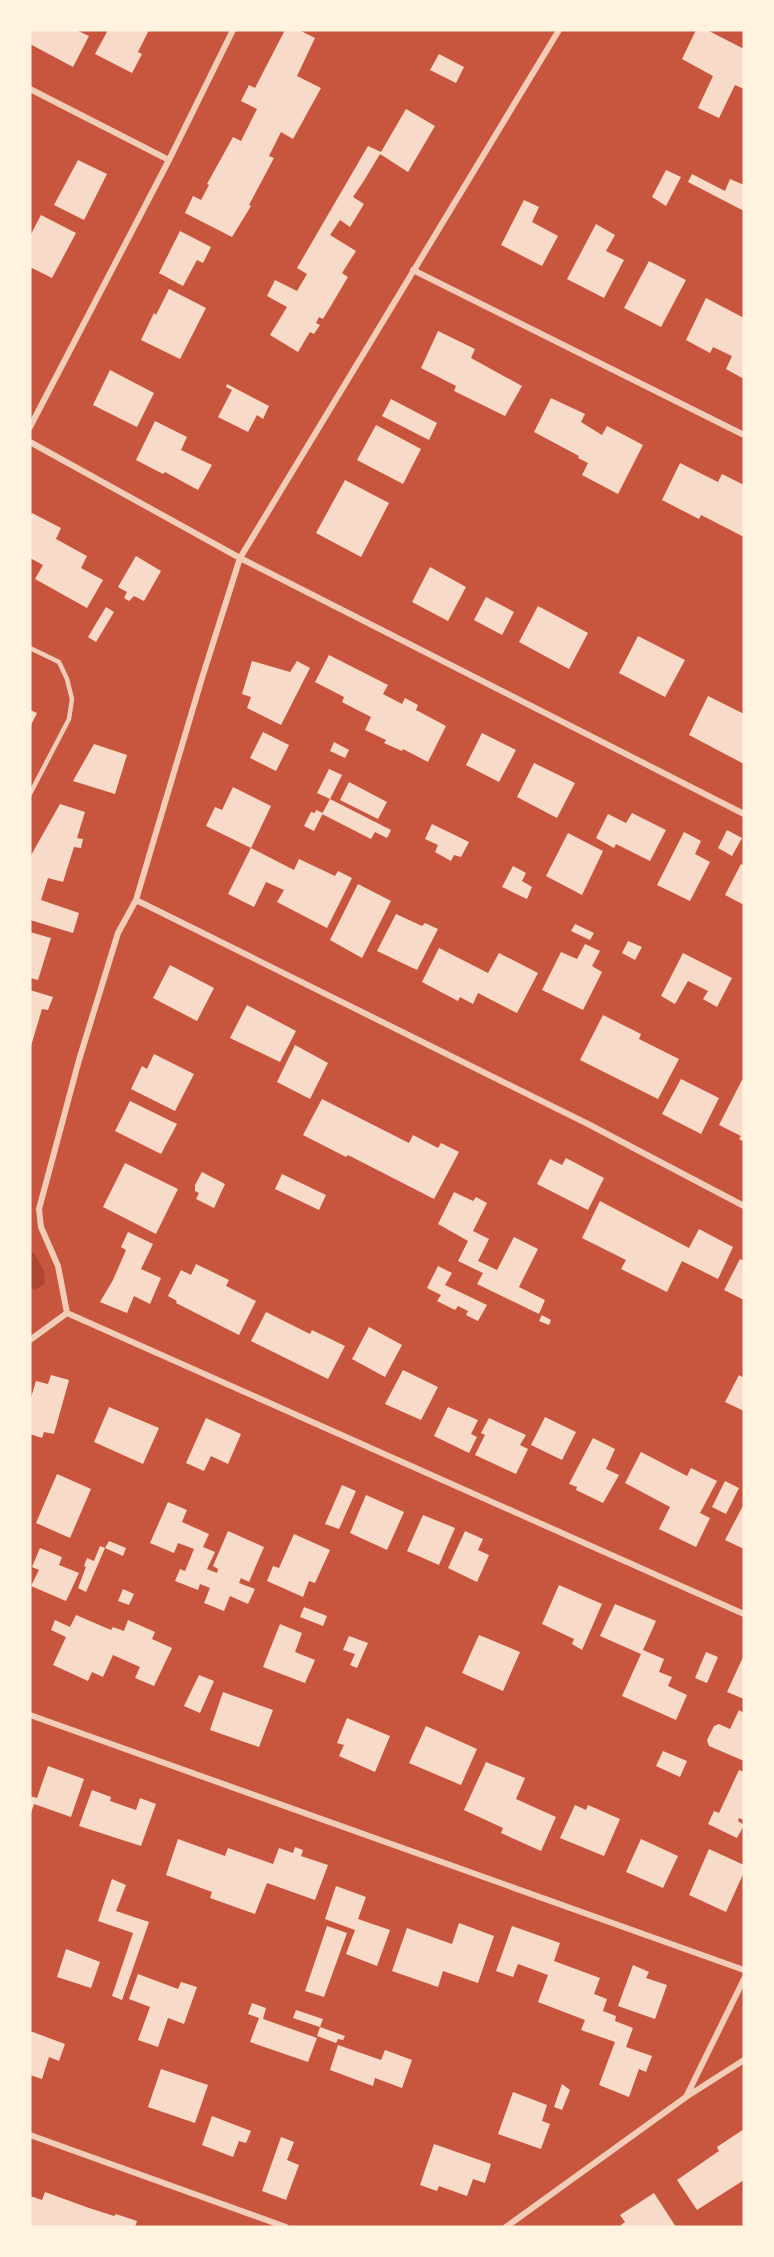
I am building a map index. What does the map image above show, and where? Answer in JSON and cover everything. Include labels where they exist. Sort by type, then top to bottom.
[{"type":"street","points":[[30,427],[169,160],[233,30]]},
{"type":"street","points":[[67,1312],[58,1266],[41,1227],[39,1209],[79,1060],[118,933],[136,900],[240,558],[559,30]]},
{"type":"street","points":[[30,89],[169,160]]},
{"type":"street","points":[[413,270],[744,435]]},
{"type":"street","points":[[30,442],[240,558],[744,814]]},
{"type":"street","points":[[136,900],[578,1119],[744,1206]]},
{"type":"street","points":[[30,1340],[67,1312]]},
{"type":"street","points":[[67,1312],[744,1614]]},
{"type":"street","points":[[30,1715],[744,1970]]},
{"type":"street","points":[[686,2097],[744,1979]]},
{"type":"street","points":[[506,2227],[686,2097],[744,2060]]},
{"type":"street","points":[[30,2134],[286,2227]]},
{"type":"lane","points":[[30,648],[58,662],[67,679],[72,699],[69,719],[30,794]]},
{"type":"shaded area","points":[[30,1252],[34,1253],[44,1271],[45,1283],[35,1290],[30,1287]]},
{"type":"building","points":[[30,30],[76,30],[89,36],[73,67],[30,44]]},
{"type":"building","points":[[108,30],[149,30],[138,52],[142,54],[132,73],[95,54]]},
{"type":"building","points":[[285,30],[299,30],[315,38],[297,76],[321,88],[293,139],[281,132],[269,156],[274,158],[249,205],[251,206],[232,237],[185,213],[193,196],[201,200],[209,185],[207,184],[233,137],[241,141],[257,109],[241,101],[249,85],[255,88]]},
{"type":"building","points":[[696,30],[707,30],[744,49],[744,89],[735,85],[719,118],[698,108],[713,76],[682,59]]},
{"type":"building","points":[[439,54],[464,67],[456,83],[430,70]]},
{"type":"building","points":[[406,109],[435,126],[408,172],[380,154],[353,197],[364,204],[350,227],[340,220],[330,235],[356,251],[342,273],[348,277],[323,319],[319,317],[316,323],[320,325],[314,334],[310,332],[298,352],[270,335],[287,307],[267,296],[275,280],[297,291],[307,274],[297,268],[368,146],[381,152]]},
{"type":"building","points":[[78,160],[107,174],[84,220],[54,205]]},
{"type":"building","points":[[666,170],[681,177],[666,206],[652,197]]},
{"type":"building","points":[[692,174],[725,191],[730,179],[744,185],[744,211],[688,182]]},
{"type":"building","points":[[524,200],[539,207],[532,222],[558,236],[542,266],[501,245]]},
{"type":"building","points":[[41,215],[76,233],[52,278],[30,267],[30,236]]},
{"type":"building","points":[[596,224],[615,235],[606,251],[624,260],[604,298],[567,279]]},
{"type":"building","points":[[180,231],[211,247],[203,263],[197,260],[183,286],[159,273]]},
{"type":"building","points":[[649,261],[686,280],[661,327],[624,308]]},
{"type":"building","points":[[169,289],[206,308],[180,359],[141,340]]},
{"type":"building","points":[[706,298],[744,318],[744,379],[726,369],[732,356],[713,347],[710,353],[686,340]]},
{"type":"building","points":[[438,331],[475,349],[471,358],[522,386],[505,416],[454,391],[456,386],[421,368]]},
{"type":"building","points":[[110,370],[154,393],[137,427],[93,405]]},
{"type":"building","points":[[227,384],[269,406],[263,419],[257,415],[248,432],[218,417],[232,390],[226,387]]},
{"type":"building","points":[[551,398],[585,414],[581,422],[602,435],[607,426],[643,445],[618,494],[582,475],[588,463],[578,458],[579,456],[534,432]]},
{"type":"building","points":[[391,399],[437,423],[429,440],[382,416]]},
{"type":"building","points":[[155,421],[187,437],[181,450],[212,465],[198,490],[165,472],[163,474],[136,460]]},
{"type":"building","points":[[376,425],[421,449],[403,484],[357,460]]},
{"type":"building","points":[[680,463],[718,482],[722,474],[744,485],[744,537],[701,515],[699,519],[662,500]]},
{"type":"building","points":[[345,480],[389,503],[361,557],[316,533]]},
{"type":"building","points":[[32,513],[61,528],[56,539],[87,556],[81,568],[103,580],[87,608],[35,579],[43,565],[30,558],[30,516]]},
{"type":"building","points":[[136,556],[161,571],[144,601],[134,596],[129,601],[124,598],[127,592],[118,587]]},
{"type":"building","points":[[430,567],[466,587],[448,621],[412,602]]},
{"type":"building","points":[[486,597],[514,612],[502,635],[474,620]]},
{"type":"building","points":[[538,606],[588,633],[569,669],[519,642]]},
{"type":"building","points":[[106,607],[114,612],[96,642],[88,637]]},
{"type":"building","points":[[638,636],[685,660],[665,697],[619,673]]},
{"type":"building","points":[[329,655],[388,685],[383,694],[402,704],[405,698],[418,705],[416,710],[446,726],[428,762],[403,749],[402,751],[384,743],[386,740],[365,730],[371,717],[342,702],[344,697],[315,682]]},
{"type":"building","points":[[252,661],[290,672],[297,661],[310,668],[281,725],[247,708],[251,697],[242,694]]},
{"type":"building","points":[[708,696],[744,714],[744,764],[689,735]]},
{"type":"building","points":[[30,710],[37,713],[30,727]]},
{"type":"building","points":[[263,732],[289,745],[276,771],[250,758]]},
{"type":"building","points":[[482,733],[516,750],[499,782],[466,765]]},
{"type":"building","points":[[334,742],[349,750],[345,758],[330,751]]},
{"type":"building","points":[[94,744],[127,755],[115,794],[73,781]]},
{"type":"building","points":[[534,763],[575,783],[557,818],[517,797]]},
{"type":"building","points":[[329,769],[342,775],[330,799],[317,793]]},
{"type":"building","points":[[349,782],[387,802],[378,819],[340,800]]},
{"type":"building","points":[[233,787],[271,806],[251,848],[206,826],[215,807],[222,810]]},
{"type":"building","points":[[330,799],[391,830],[387,838],[375,832],[371,839],[322,814]]},
{"type":"building","points":[[60,804],[85,812],[77,838],[83,839],[81,848],[74,847],[63,882],[48,878],[41,900],[79,913],[73,933],[30,920],[30,857]]},
{"type":"building","points":[[316,810],[323,813],[314,831],[304,826],[311,812],[315,813]]},
{"type":"building","points":[[632,813],[666,830],[650,861],[616,844],[614,848],[596,838],[608,814],[626,823]]},
{"type":"building","points":[[432,824],[469,842],[461,857],[454,855],[451,861],[435,852],[438,845],[425,839]]},
{"type":"building","points":[[727,830],[742,838],[732,856],[718,848]]},
{"type":"building","points":[[684,832],[701,841],[695,854],[710,862],[690,901],[657,885]]},
{"type":"building","points":[[568,833],[603,851],[582,895],[546,876]]},
{"type":"building","points":[[251,848],[294,870],[299,859],[335,876],[338,871],[352,878],[327,928],[277,902],[284,890],[266,882],[254,907],[228,894]]},
{"type":"building","points":[[741,864],[744,866],[744,905],[725,895]]},
{"type":"building","points":[[513,866],[526,873],[522,881],[532,887],[527,899],[502,887]]},
{"type":"building","points":[[358,884],[391,901],[362,958],[330,940]]},
{"type":"building","points":[[396,914],[422,926],[425,923],[438,929],[417,970],[377,951]]},
{"type":"building","points":[[575,924],[594,933],[590,940],[571,931]]},
{"type":"building","points":[[30,932],[51,938],[38,980],[30,978]]},
{"type":"building","points":[[628,941],[642,947],[635,960],[622,953]]},
{"type":"building","points":[[585,944],[600,951],[592,966],[602,972],[583,1010],[542,990],[561,952],[577,959]]},
{"type":"building","points":[[439,948],[488,973],[499,953],[538,973],[517,1013],[478,993],[473,1004],[460,997],[458,1001],[422,982]]},
{"type":"building","points":[[683,953],[732,978],[717,1007],[703,999],[708,991],[688,981],[675,1004],[661,996]]},
{"type":"building","points":[[170,965],[214,988],[197,1021],[153,998]]},
{"type":"building","points":[[30,990],[53,997],[48,1010],[42,1009],[31,1046]]},
{"type":"building","points":[[247,1005],[296,1031],[280,1062],[230,1038]]},
{"type":"building","points":[[603,1015],[641,1034],[639,1039],[679,1059],[658,1099],[580,1060]]},
{"type":"building","points":[[295,1045],[328,1063],[310,1099],[277,1082]]},
{"type":"building","points":[[154,1054],[194,1074],[175,1111],[131,1089],[142,1066],[147,1069]]},
{"type":"building","points":[[681,1079],[719,1098],[701,1134],[662,1114]]},
{"type":"building","points":[[742,1080],[744,1082],[744,1142],[739,1139],[741,1136],[719,1125]]},
{"type":"building","points":[[322,1099],[409,1143],[413,1135],[438,1148],[441,1143],[459,1152],[434,1199],[303,1135]]},
{"type":"building","points":[[130,1101],[177,1124],[161,1154],[115,1131]]},
{"type":"building","points":[[566,1158],[604,1178],[588,1210],[537,1184],[550,1159],[562,1165]]},
{"type":"building","points":[[125,1163],[178,1189],[156,1234],[103,1207]]},
{"type":"building","points":[[202,1172],[225,1184],[214,1208],[196,1199],[199,1193],[195,1191],[195,1185]]},
{"type":"building","points":[[282,1174],[326,1195],[319,1210],[275,1189]]},
{"type":"building","points":[[454,1192],[473,1201],[476,1197],[487,1203],[473,1231],[489,1239],[478,1261],[497,1270],[514,1237],[538,1249],[519,1287],[545,1300],[539,1314],[477,1284],[483,1273],[458,1261],[468,1241],[438,1224]]},
{"type":"building","points":[[600,1201],[689,1248],[699,1229],[733,1247],[718,1279],[682,1261],[667,1292],[621,1269],[626,1260],[582,1238]]},
{"type":"building","points":[[128,1232],[153,1244],[141,1269],[161,1278],[150,1304],[134,1296],[127,1313],[100,1302],[126,1250],[121,1247]]},
{"type":"building","points":[[740,1259],[744,1261],[744,1300],[724,1290]]},
{"type":"building","points":[[196,1264],[229,1280],[226,1286],[256,1301],[239,1335],[176,1303],[177,1301],[168,1296],[181,1270],[191,1275]]},
{"type":"building","points":[[438,1266],[452,1273],[445,1285],[487,1305],[478,1321],[466,1315],[468,1311],[458,1306],[455,1310],[437,1301],[441,1295],[427,1288]]},
{"type":"building","points":[[266,1312],[310,1334],[312,1330],[345,1346],[328,1379],[251,1341]]},
{"type":"building","points":[[542,1315],[551,1320],[549,1325],[539,1321]]},
{"type":"building","points":[[369,1327],[402,1345],[385,1377],[352,1359]]},
{"type":"building","points":[[403,1370],[438,1387],[421,1420],[385,1404]]},
{"type":"building","points":[[51,1375],[69,1380],[54,1434],[44,1432],[42,1438],[30,1434],[30,1401],[36,1381],[48,1384]]},
{"type":"building","points":[[739,1375],[744,1378],[744,1411],[725,1402]]},
{"type":"building","points":[[109,1407],[159,1428],[143,1464],[94,1442]]},
{"type":"building","points":[[448,1407],[478,1420],[471,1434],[477,1437],[469,1453],[434,1436]]},
{"type":"building","points":[[545,1417],[576,1432],[562,1460],[531,1445]]},
{"type":"building","points":[[206,1418],[241,1434],[228,1464],[211,1456],[204,1471],[186,1463]]},
{"type":"building","points":[[489,1418],[526,1435],[520,1445],[528,1449],[516,1474],[475,1455],[485,1435],[481,1433]]},
{"type":"building","points":[[593,1438],[615,1449],[606,1469],[619,1475],[603,1503],[576,1490],[577,1487],[569,1484]]},
{"type":"building","points":[[641,1452],[687,1476],[691,1468],[717,1481],[700,1513],[710,1518],[696,1547],[659,1529],[670,1507],[625,1483]]},
{"type":"building","points":[[57,1474],[91,1489],[70,1538],[36,1523]]},
{"type":"building","points":[[725,1481],[739,1488],[726,1514],[712,1507]]},
{"type":"building","points":[[342,1485],[356,1491],[339,1529],[325,1524]]},
{"type":"building","points":[[366,1495],[404,1512],[387,1550],[350,1533]]},
{"type":"building","points":[[168,1502],[187,1510],[182,1522],[209,1534],[203,1547],[215,1552],[207,1569],[217,1573],[218,1569],[213,1566],[228,1531],[264,1547],[249,1582],[241,1578],[239,1583],[255,1589],[248,1604],[230,1596],[224,1611],[204,1603],[210,1588],[200,1584],[198,1590],[175,1581],[180,1569],[185,1571],[194,1549],[178,1543],[174,1553],[150,1543]]},
{"type":"building","points":[[744,1504],[744,1549],[725,1540]]},
{"type":"building","points":[[423,1515],[455,1528],[439,1565],[407,1551]]},
{"type":"building","points":[[465,1531],[483,1539],[478,1550],[489,1555],[477,1582],[448,1568]]},
{"type":"building","points":[[294,1534],[330,1550],[315,1583],[309,1581],[303,1597],[267,1581],[273,1566],[279,1568]]},
{"type":"building","points":[[109,1541],[126,1548],[123,1556],[105,1548]]},
{"type":"building","points":[[100,1546],[105,1548],[86,1592],[78,1588],[86,1567],[84,1566],[87,1558],[94,1561]]},
{"type":"building","points":[[40,1548],[62,1557],[59,1565],[79,1573],[66,1601],[31,1586],[39,1570],[32,1567]]},
{"type":"building","points":[[559,1585],[602,1604],[582,1650],[572,1644],[574,1639],[542,1624]]},
{"type":"building","points":[[123,1589],[134,1594],[129,1605],[118,1601]]},
{"type":"building","points":[[615,1604],[656,1621],[643,1650],[664,1659],[659,1672],[672,1677],[668,1686],[687,1695],[676,1720],[622,1696],[641,1654],[600,1636]]},
{"type":"building","points":[[304,1607],[327,1616],[323,1626],[300,1617]]},
{"type":"building","points":[[76,1615],[111,1630],[113,1627],[124,1631],[128,1620],[155,1632],[152,1639],[172,1648],[154,1686],[135,1678],[140,1667],[113,1655],[103,1677],[92,1672],[88,1681],[53,1665],[66,1637],[51,1630],[55,1620],[70,1627]]},
{"type":"building","points":[[280,1624],[302,1633],[295,1652],[315,1660],[305,1683],[263,1667]]},
{"type":"building","points":[[479,1635],[520,1652],[503,1691],[462,1673]]},
{"type":"building","points":[[349,1636],[368,1643],[357,1668],[350,1665],[355,1654],[343,1650]]},
{"type":"building","points":[[706,1652],[718,1657],[707,1683],[695,1678]]},
{"type":"building","points":[[744,1655],[744,1699],[727,1692]]},
{"type":"building","points":[[199,1675],[214,1681],[200,1713],[184,1706]]},
{"type":"building","points":[[223,1692],[273,1710],[259,1747],[210,1730]]},
{"type":"building","points":[[739,1710],[744,1713],[744,1761],[709,1746],[707,1740],[714,1726],[719,1724],[730,1729]]},
{"type":"building","points":[[347,1718],[390,1736],[375,1772],[339,1756],[344,1745],[337,1743]]},
{"type":"building","points":[[426,1726],[477,1749],[461,1785],[409,1763]]},
{"type":"building","points":[[663,1751],[687,1761],[680,1777],[656,1766]]},
{"type":"building","points":[[486,1762],[525,1778],[516,1799],[556,1817],[541,1851],[501,1833],[503,1828],[464,1810]]},
{"type":"building","points":[[48,1766],[84,1779],[71,1817],[34,1804],[30,1816],[30,1796],[37,1798]]},
{"type":"building","points":[[739,1770],[744,1772],[744,1820],[739,1818],[738,1821],[744,1825],[737,1838],[708,1824],[714,1811],[719,1813]]},
{"type":"building","points":[[92,1790],[111,1797],[110,1801],[136,1810],[140,1798],[156,1804],[141,1846],[79,1826]]},
{"type":"building","points":[[575,1805],[586,1810],[588,1805],[620,1819],[604,1856],[560,1838]]},
{"type":"building","points":[[178,1839],[225,1856],[228,1848],[273,1864],[279,1848],[293,1853],[295,1847],[303,1850],[301,1856],[328,1865],[315,1900],[267,1883],[255,1914],[210,1898],[212,1892],[166,1875]]},
{"type":"building","points":[[641,1839],[678,1856],[663,1888],[626,1872]]},
{"type":"building","points":[[709,1849],[744,1865],[744,1872],[726,1912],[689,1895]]},
{"type":"building","points":[[112,1879],[126,1885],[116,1911],[149,1922],[122,2000],[112,1996],[133,1933],[98,1921]]},
{"type":"building","points":[[336,1886],[366,1897],[358,1919],[390,1930],[377,1966],[346,1954],[355,1930],[325,1919]]},
{"type":"building","points":[[459,1923],[494,1936],[478,1983],[443,1971],[438,1987],[392,1971],[407,1928],[452,1944]]},
{"type":"building","points":[[327,1926],[347,1933],[324,1997],[305,1991]]},
{"type":"building","points":[[512,1926],[560,1943],[554,1961],[600,1978],[594,1994],[607,1999],[603,2011],[616,2016],[615,2021],[633,2028],[626,2047],[652,2056],[646,2072],[639,2069],[629,2097],[599,2085],[615,2042],[581,2030],[585,2020],[538,2002],[548,1975],[518,1964],[513,1977],[496,1971]]},
{"type":"building","points":[[66,1949],[100,1962],[91,1988],[57,1977]]},
{"type":"building","points":[[633,1965],[649,1972],[646,1978],[667,1985],[655,2019],[618,2006]]},
{"type":"building","points":[[138,1974],[178,1989],[181,1982],[197,1987],[184,2024],[168,2018],[158,2047],[138,2040],[150,2007],[129,1999]]},
{"type":"building","points":[[252,2003],[266,2008],[263,2019],[317,2038],[308,2062],[250,2042],[259,2018],[248,2014]]},
{"type":"building","points":[[296,2010],[323,2019],[320,2027],[293,2018]]},
{"type":"building","points":[[320,2027],[345,2036],[343,2040],[338,2039],[336,2043],[317,2036]]},
{"type":"building","points":[[30,2031],[65,2044],[59,2061],[49,2057],[42,2079],[30,2075]]},
{"type":"building","points":[[338,2045],[381,2060],[385,2050],[412,2060],[402,2088],[375,2078],[373,2086],[330,2070]]},
{"type":"building","points":[[161,2069],[208,2085],[195,2123],[148,2107]]},
{"type":"building","points":[[562,2084],[570,2090],[562,2110],[554,2107]]},
{"type":"building","points":[[513,2092],[547,2105],[542,2121],[550,2124],[541,2149],[498,2134]]},
{"type":"building","points":[[212,2116],[251,2131],[246,2143],[239,2141],[233,2157],[202,2145]]},
{"type":"building","points":[[744,2129],[744,2180],[697,2210],[677,2180],[719,2151],[717,2147]]},
{"type":"building","points":[[281,2137],[294,2142],[287,2160],[299,2165],[286,2200],[262,2191]]},
{"type":"building","points":[[434,2144],[491,2164],[485,2183],[473,2179],[467,2196],[439,2186],[437,2191],[420,2185]]},
{"type":"building","points":[[45,2192],[114,2216],[116,2214],[137,2221],[135,2227],[30,2227],[30,2196],[42,2200]]},
{"type":"building","points":[[654,2193],[676,2227],[622,2227],[621,2225],[625,2222],[620,2215]]}]
